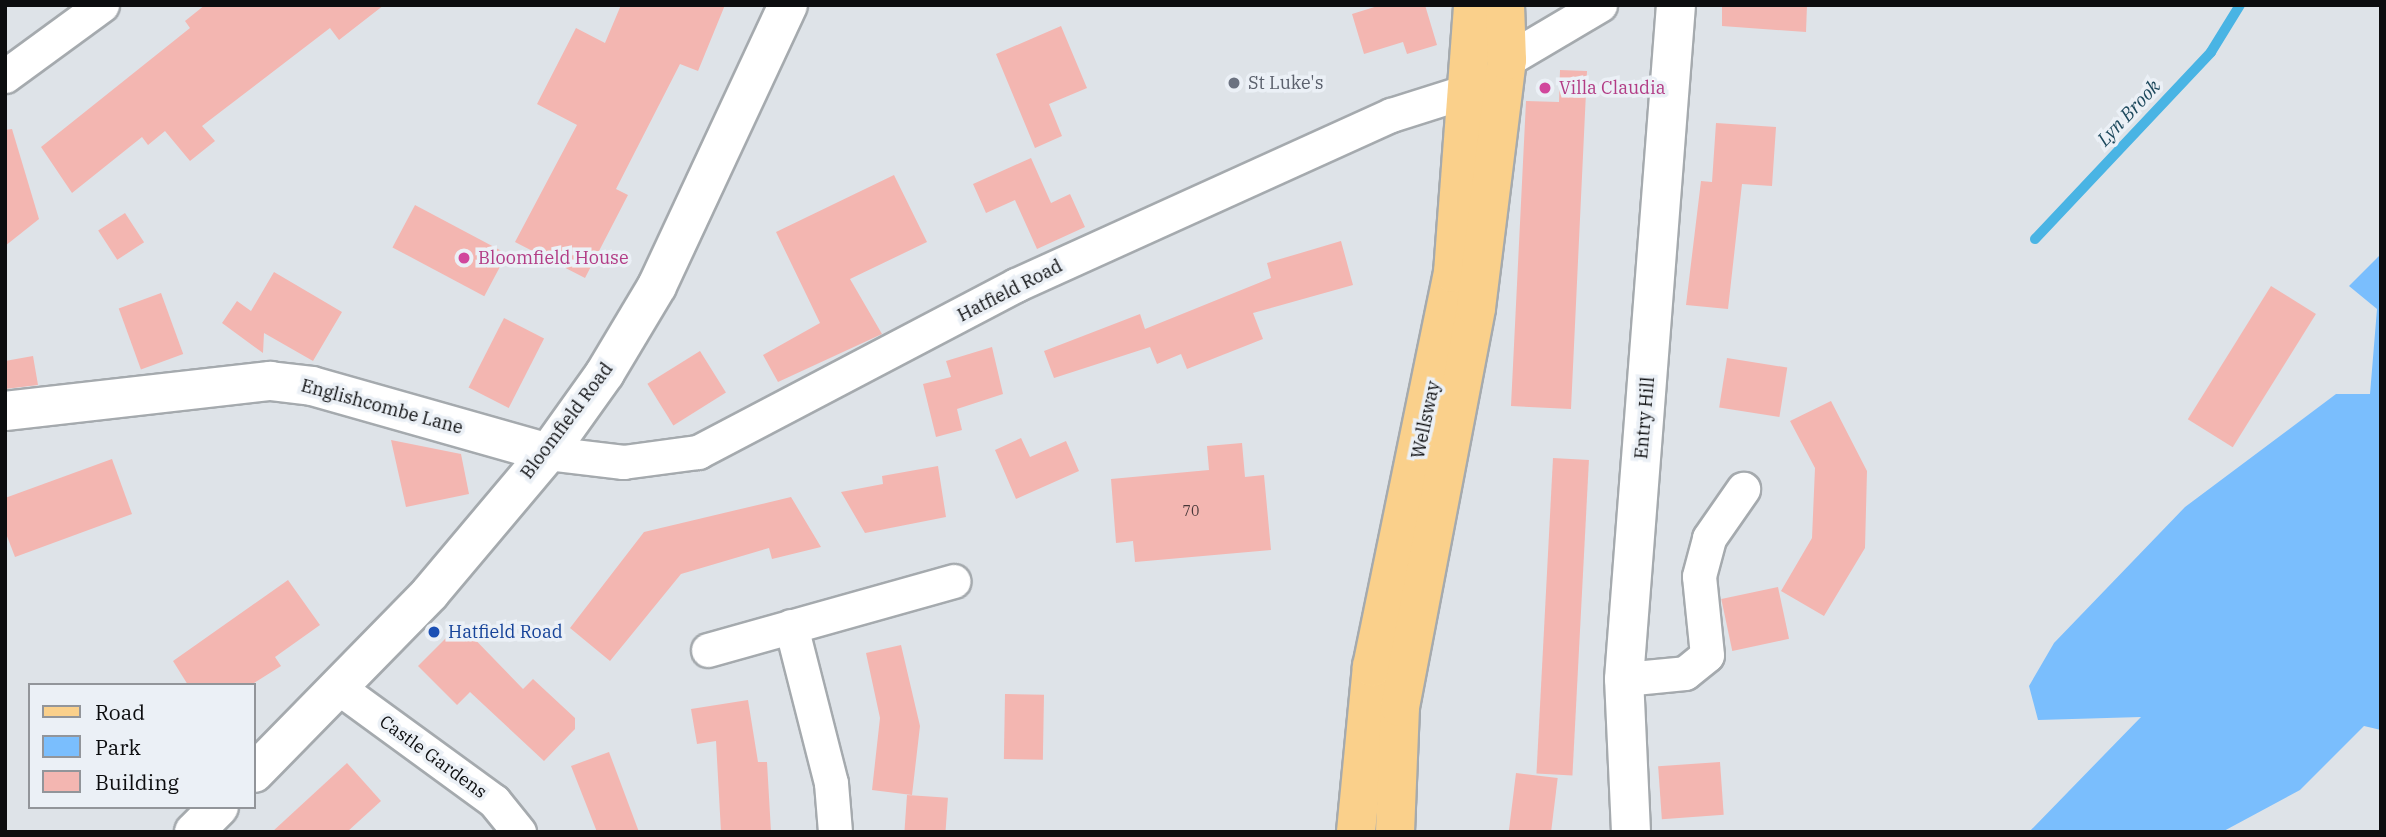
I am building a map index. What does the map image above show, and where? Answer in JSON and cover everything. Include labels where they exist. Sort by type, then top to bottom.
[{"type":"main road","name":"Wellsway","points":[[1356,832],[1372,667],[1444,328],[1470,90],[1473,5]]},
{"type":"main road","name":"Wellsway","points":[[1395,832],[1400,707],[1476,308],[1507,60],[1505,5]]},
{"type":"main road","points":[[1470,90],[1507,60]]},
{"type":"street","points":[[5,76],[102,5]]},
{"type":"street","name":"Bloomfield Road","points":[[256,771],[339,688],[548,453],[657,286],[788,5]]},
{"type":"street","points":[[1507,60],[1600,5]]},
{"type":"street","name":"Entry Hill","points":[[1631,832],[1624,679],[1676,5]]},
{"type":"street","name":"Hatfield Road","points":[[548,453],[624,463],[698,452],[1016,285],[1391,115],[1470,90]]},
{"type":"street","name":"Englishcombe Lane","points":[[5,411],[270,381],[312,386],[548,453]]},
{"type":"street","points":[[1624,679],[1685,673],[1707,655],[1699,576],[1709,538],[1743,489]]},
{"type":"street","points":[[708,650],[953,581]]},
{"type":"street","points":[[791,626],[831,783],[835,832]]},
{"type":"street","name":"Castle Gardens","points":[[339,688],[494,801],[519,832]]},
{"type":"street","points":[[194,832],[217,809]]},
{"type":"green space","points":[[2381,254],[2381,730],[2364,726],[2300,790],[2222,832],[2029,832],[2141,717],[2038,720],[2029,686],[2054,643],[2185,507],[2336,394],[2370,394],[2377,309],[2349,286]]},
{"type":"building","points":[[205,5],[384,5],[339,40],[330,28],[202,126],[215,141],[190,161],[165,131],[148,145],[142,137],[72,193],[41,147],[190,28],[185,21]]},
{"type":"building","points":[[621,5],[725,5],[698,71],[680,64],[616,189],[628,195],[585,278],[515,242],[577,125],[537,104],[576,28],[605,43]]},
{"type":"building","points":[[1381,5],[1425,5],[1437,45],[1407,54],[1403,42],[1364,54],[1352,14]]},
{"type":"building","points":[[1722,5],[1807,5],[1806,32],[1722,26]]},
{"type":"building","points":[[1061,26],[1087,88],[1049,104],[1062,136],[1035,148],[996,54]]},
{"type":"building","points":[[1560,70],[1587,71],[1571,409],[1511,406],[1526,101],[1559,102]]},
{"type":"building","points":[[1716,123],[1776,127],[1772,186],[1742,184],[1728,309],[1686,305],[1701,181],[1712,182]]},
{"type":"building","points":[[12,129],[39,219],[5,246],[5,130]]},
{"type":"building","points":[[1031,158],[1051,203],[1070,194],[1085,227],[1037,249],[1015,200],[986,213],[973,184]]},
{"type":"building","points":[[894,175],[927,242],[850,279],[882,334],[778,382],[763,355],[820,323],[776,232]]},
{"type":"building","points":[[415,205],[507,254],[484,296],[392,247]]},
{"type":"building","points":[[125,213],[144,242],[117,260],[98,230]]},
{"type":"building","points":[[1341,241],[1353,285],[1253,313],[1263,339],[1187,369],[1181,354],[1157,364],[1150,347],[1054,378],[1044,351],[1140,314],[1145,329],[1271,278],[1267,263]]},
{"type":"building","points":[[274,272],[342,312],[313,361],[264,333],[263,353],[222,323],[237,301],[251,311]]},
{"type":"building","points":[[2271,286],[2316,314],[2233,447],[2188,419]]},
{"type":"building","points":[[161,293],[183,354],[141,369],[119,308]]},
{"type":"building","points":[[504,318],[544,338],[509,408],[469,387]]},
{"type":"building","points":[[992,347],[1003,394],[957,409],[962,430],[936,437],[923,384],[951,377],[946,361]]},
{"type":"building","points":[[700,351],[726,393],[673,425],[647,384]]},
{"type":"building","points":[[33,356],[38,385],[5,389],[5,361]]},
{"type":"building","points":[[1727,358],[1787,368],[1779,417],[1719,407]]},
{"type":"building","points":[[1831,401],[1867,471],[1865,548],[1824,616],[1781,591],[1812,538],[1815,468],[1790,421]]},
{"type":"building","points":[[1021,438],[1030,457],[1066,441],[1079,471],[1016,499],[995,450]]},
{"type":"building","points":[[391,440],[461,454],[469,494],[406,507]]},
{"type":"building","points":[[1242,443],[1245,477],[1264,475],[1271,550],[1135,562],[1133,541],[1116,543],[1111,479],[1209,470],[1207,446]]},
{"type":"building","points":[[1553,458],[1589,460],[1572,775],[1536,774]]},
{"type":"building","points":[[112,459],[132,514],[15,557],[5,531],[5,498]]},
{"type":"building","points":[[938,466],[946,517],[865,533],[841,492],[883,484],[882,476]]},
{"type":"building","points":[[791,497],[821,547],[772,559],[769,548],[681,574],[610,661],[570,628],[644,532]]},
{"type":"building","points":[[288,580],[320,625],[275,657],[281,666],[254,683],[187,683],[173,661]]},
{"type":"building","points":[[1778,587],[1789,639],[1732,651],[1721,599]]},
{"type":"building","points":[[460,624],[523,689],[533,679],[575,718],[575,729],[544,761],[470,692],[457,705],[418,666]]},
{"type":"building","points":[[901,645],[920,726],[912,795],[872,790],[880,718],[866,653]]},
{"type":"building","points":[[1005,694],[1044,695],[1043,760],[1004,759]]},
{"type":"building","points":[[748,700],[758,762],[767,762],[771,832],[721,832],[716,741],[697,744],[691,709]]},
{"type":"building","points":[[609,752],[639,832],[597,832],[571,766]]},
{"type":"building","points":[[1720,762],[1724,815],[1662,819],[1658,766]]},
{"type":"building","points":[[347,763],[381,801],[347,832],[272,832]]},
{"type":"building","points":[[1516,773],[1558,778],[1551,832],[1509,832]]},
{"type":"building","points":[[907,795],[948,798],[946,832],[904,832]]},
{"type":"waterway","name":"Lyn Brook","points":[[2035,239],[2211,52],[2240,5]]},
{"type":"place","name":"St Luke's","points":[[1234,83]]},
{"type":"place","name":"Villa Claudia","points":[[1545,88]]},
{"type":"place","name":"Bloomfield House","points":[[464,258]]},
{"type":"place","name":"Hatfield Road","points":[[434,632]]}]
